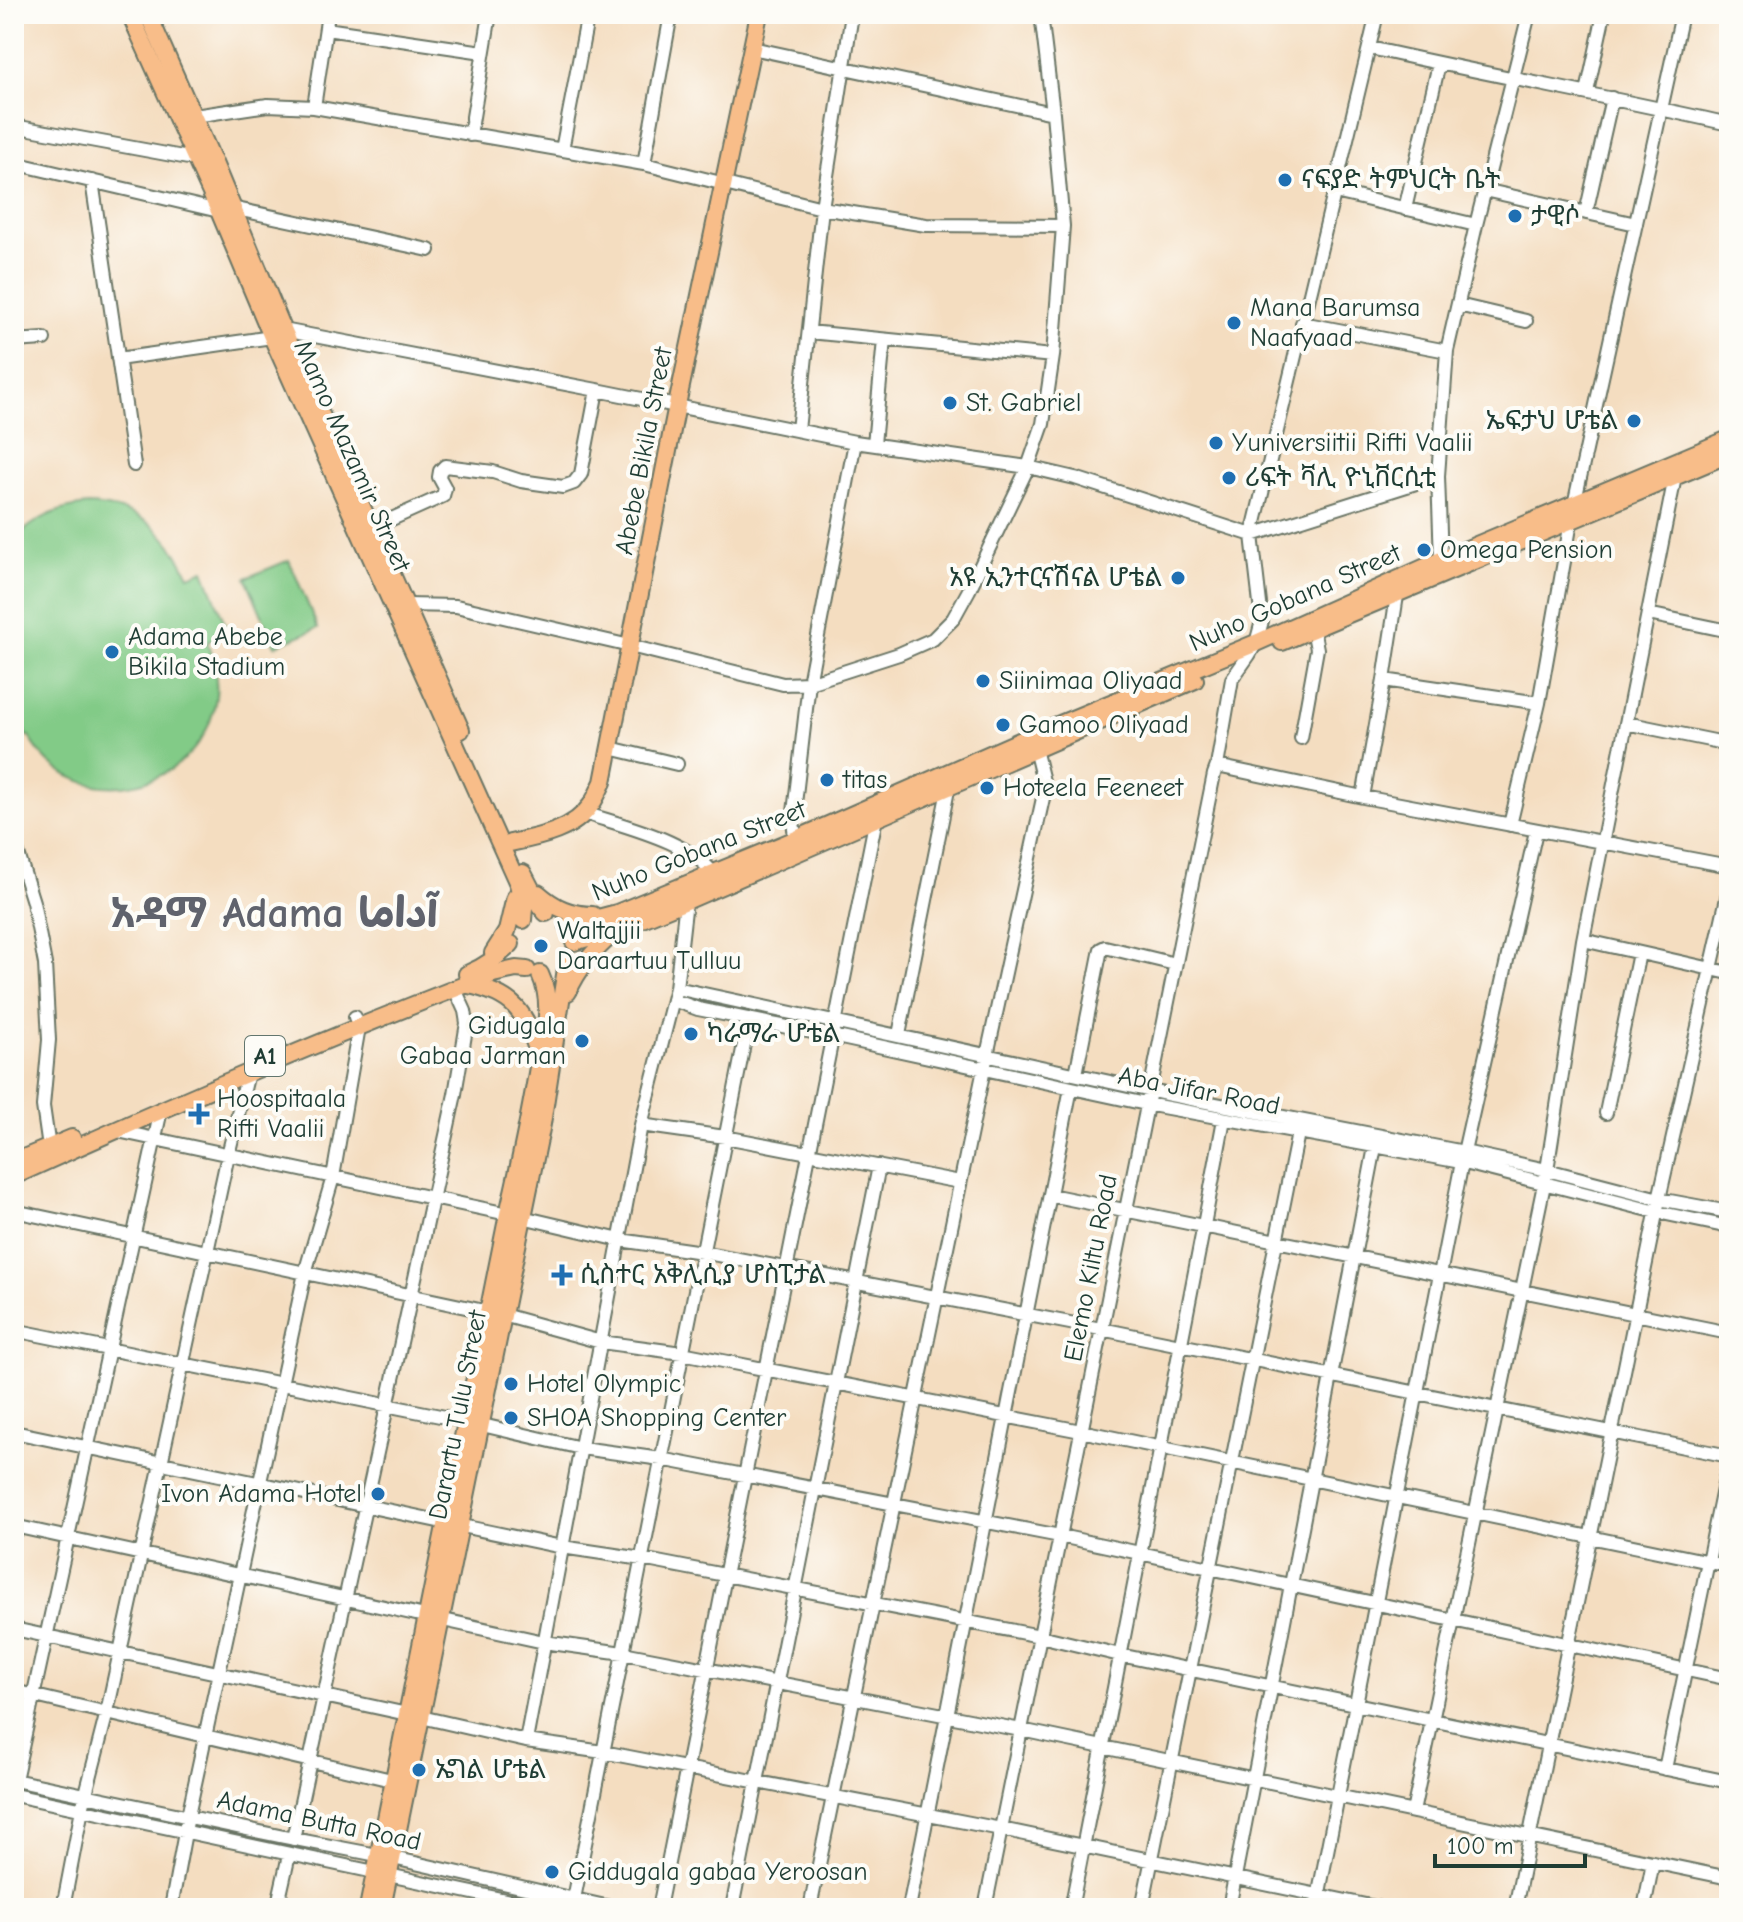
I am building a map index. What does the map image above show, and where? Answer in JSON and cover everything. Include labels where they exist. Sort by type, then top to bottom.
[{"type":"main road","name":"Mamo Mazamir Street","points":[[130,14],[195,159],[225,209]]},
{"type":"main road","name":"Mamo Mazamir Street","points":[[148,14],[214,163],[225,209],[274,331],[523,883],[546,913]]},
{"type":"main road","name":"Abebe Bikila Street","points":[[503,834],[546,835],[574,823],[590,806],[603,782],[677,405],[759,14]]},
{"type":"main road","name":"Nuho Gobana Street","points":[[571,934],[606,916],[716,879],[797,846],[1573,512],[1729,439]]},
{"type":"main road","name":"Nuho Gobana Street","points":[[1252,649],[1313,629],[1441,560],[1675,477],[1729,454]]},
{"type":"main road","name":"Nuho Gobana Street","points":[[797,846],[876,818],[1034,743]]},
{"type":"main road","name":"Nuho Gobana Street","points":[[571,934],[620,928],[686,901],[716,879]]},
{"type":"main road","name":"Mamo Mazamir Street","points":[[523,883],[523,920]]},
{"type":"main road","points":[[483,967],[507,931],[523,883],[568,912],[606,916]]},
{"type":"main road","points":[[546,913],[559,917],[571,934],[572,951],[567,962],[555,972],[533,972],[519,963],[511,944],[514,931],[523,920],[533,914],[546,913]]},
{"type":"main road","points":[[555,1040],[566,997],[575,977],[597,948],[620,928]]},
{"type":"main road","name":"A1","points":[[14,1176],[51,1153],[483,967],[511,944]]},
{"type":"main road","name":"Darartu Tulu Street","points":[[515,1216],[542,1124],[567,962]]},
{"type":"main road","name":"A1","points":[[14,1162],[51,1153],[113,1130],[248,1073],[357,1022],[505,971],[533,972]]},
{"type":"main road","name":"Darartu Tulu Street","points":[[382,1865],[515,1216],[547,1021],[547,998],[533,972]]},
{"type":"main road","points":[[460,987],[488,989],[503,996],[519,1010],[531,1029],[540,1057]]},
{"type":"main road","points":[[368,1908],[382,1865]]},
{"type":"main road","points":[[382,1865],[382,1908]]},
{"type":"street","points":[[314,107],[328,14]]},
{"type":"street","points":[[470,135],[490,14]]},
{"type":"street","points":[[562,150],[588,14]]},
{"type":"street","points":[[644,164],[671,14]]},
{"type":"street","points":[[798,430],[822,208],[852,14]]},
{"type":"street","points":[[401,608],[456,606],[783,684],[809,683],[899,654],[933,639],[953,619],[964,600],[1028,467],[1043,424],[1053,356],[1063,226],[1041,14]]},
{"type":"street","points":[[1252,649],[1262,621],[1262,611],[1252,535],[1377,14]]},
{"type":"street","points":[[1441,560],[1438,476],[1447,351],[1529,14]]},
{"type":"street","points":[[1587,92],[1604,14]]},
{"type":"street","points":[[1510,825],[1539,703],[1573,512],[1682,14]]},
{"type":"street","points":[[326,29],[483,52]]},
{"type":"street","points":[[752,48],[1053,113]]},
{"type":"street","points":[[1370,48],[1729,124]]},
{"type":"street","points":[[1405,209],[1439,64]]},
{"type":"street","points":[[1586,213],[1612,98]]},
{"type":"street","points":[[194,116],[268,105],[314,107],[644,164],[822,208],[926,225],[1063,226]]},
{"type":"street","points":[[14,126],[214,163]]},
{"type":"street","points":[[14,163],[429,250]]},
{"type":"street","points":[[92,181],[134,465]]},
{"type":"street","points":[[1484,190],[1636,224]]},
{"type":"street","points":[[1335,192],[1476,225]]},
{"type":"street","points":[[1458,305],[1526,321]]},
{"type":"street","points":[[1302,323],[1447,351]]},
{"type":"street","points":[[118,359],[274,331],[677,405],[855,442],[1028,467],[1075,478],[1252,535],[1438,476]]},
{"type":"street","points":[[809,332],[1053,356]]},
{"type":"street","points":[[14,341],[44,339]]},
{"type":"street","points":[[874,444],[884,340]]},
{"type":"street","points":[[366,530],[443,496],[445,488],[439,477],[445,466],[493,472],[521,481],[563,487],[574,483],[581,474],[597,390]]},
{"type":"street","points":[[797,846],[793,821],[809,683],[855,442]]},
{"type":"street","points":[[1413,1812],[1546,1176],[1583,940],[1675,477]]},
{"type":"street","points":[[1363,797],[1399,585]]},
{"type":"street","points":[[1648,614],[1729,631]]},
{"type":"street","points":[[1301,738],[1317,649],[1313,629]]},
{"type":"street","name":"Elemo Kiltu Road","points":[[985,1908],[1217,766],[1232,679],[1252,649]]},
{"type":"street","points":[[1384,680],[1539,703]]},
{"type":"street","points":[[1626,723],[1729,744]]},
{"type":"street","points":[[810,1908],[960,1182],[1045,789],[1034,743]]},
{"type":"street","points":[[610,748],[677,764]]},
{"type":"street","points":[[1217,766],[1536,831],[1729,866]]},
{"type":"street","points":[[899,1035],[949,785]]},
{"type":"street","points":[[584,813],[689,851],[716,879]]},
{"type":"street","points":[[659,1908],[876,818]]},
{"type":"street","points":[[1317,1902],[1462,1157],[1536,831]]},
{"type":"street","points":[[14,841],[33,902],[45,964],[49,1040],[43,1106],[51,1153]]},
{"type":"street","points":[[1515,1908],[1658,1205],[1729,889]]},
{"type":"street","points":[[526,1741],[641,1125],[674,994],[686,901]]},
{"type":"street","points":[[1583,940],[1729,973]]},
{"type":"street","points":[[1076,1074],[1101,949],[1105,947],[1175,964]]},
{"type":"street","points":[[1606,1113],[1639,953]]},
{"type":"street","points":[[293,1839],[455,1094],[467,1023],[460,987]]},
{"type":"street","name":"Aba Jifar Road","points":[[674,994],[835,1021],[1462,1157],[1658,1205],[1729,1227]]},
{"type":"street","name":"Aba Jifar Road","points":[[674,994],[698,1009],[1146,1104],[1375,1147],[1462,1157]]},
{"type":"street","points":[[574,1899],[749,1019]]},
{"type":"street","points":[[171,1908],[305,1273],[333,1177],[357,1022]]},
{"type":"street","points":[[63,1908],[84,1802],[107,1712],[248,1073]]},
{"type":"street","points":[[909,1908],[1071,1088]]},
{"type":"street","points":[[14,1780],[161,1110]]},
{"type":"street","points":[[1073,1908],[1224,1119]]},
{"type":"street","points":[[641,1125],[725,1137],[960,1182]]},
{"type":"street","points":[[113,1130],[620,1240],[702,1252],[1101,1329],[1729,1458],[1665,1769]]},
{"type":"street","points":[[1142,1908],[1298,1133]]},
{"type":"street","points":[[1229,1908],[1375,1147]]},
{"type":"street","points":[[732,1908],[879,1166]]},
{"type":"street","points":[[1050,1195],[1729,1333]]},
{"type":"street","name":"Aba Jifar Road","points":[[1658,1205],[1729,1212]]},
{"type":"street","points":[[14,1211],[496,1314],[601,1342],[682,1353],[1006,1416],[1729,1566]]},
{"type":"street","points":[[14,1330],[473,1423],[581,1448],[661,1459],[1060,1536],[1729,1679]]},
{"type":"street","points":[[14,1432],[562,1547],[642,1559],[1040,1636],[1729,1782]]},
{"type":"street","points":[[14,1526],[544,1642],[623,1653],[1021,1730],[1729,1878]]},
{"type":"street","points":[[14,1629],[526,1741],[603,1752],[1001,1829],[1235,1878],[1317,1902],[1380,1908]]},
{"type":"street","points":[[14,1691],[400,1782]]},
{"type":"street","name":"Adama Butta Road","points":[[14,1780],[185,1833],[289,1855],[382,1865],[614,1908]]},
{"type":"street","name":"Adama Butta Road","points":[[14,1795],[188,1816],[293,1839],[543,1908]]},
{"type":"street","points":[[277,1908],[289,1855]]},
{"type":"street","points":[[1644,1908],[1653,1862]]},
{"type":"green space","name":"Adama Abebe Bikila Stadium","points":[[88,505],[123,510],[137,516],[161,534],[189,576],[204,570],[229,634],[207,642],[214,669],[216,696],[207,729],[189,754],[165,773],[136,784],[106,786],[76,779],[50,763],[26,736],[14,705],[14,540],[48,515]]},
{"type":"green space","points":[[289,560],[318,628],[275,646],[246,578]]},
{"type":"place","name":"ናፍያድ ትምህርት ቤት","points":[[1285,180]]},
{"type":"place","name":"ታዊሶ","points":[[1515,216]]},
{"type":"place","name":"Mana Barumsa Naafyaad","points":[[1234,323]]},
{"type":"place","name":"St. Gabriel","points":[[950,403]]},
{"type":"place","name":"ኤፍታህ ሆቴል","points":[[1634,421]]},
{"type":"place","name":"Yuniversiitii Rifti Vaalii","points":[[1216,443]]},
{"type":"place","name":"ሪፍት ቫሊ ዮኒቨርሲቲ","points":[[1229,478]]},
{"type":"place","name":"Omega Pension","points":[[1424,550]]},
{"type":"place","name":"አዩ ኢንተርናሽናል ሆቴል","points":[[1178,578]]},
{"type":"place","name":"Adama Abebe Bikila Stadium","points":[[112,652]]},
{"type":"place","name":"Siinimaa Oliyaad","points":[[983,681]]},
{"type":"place","name":"Gamoo Oliyaad","points":[[1003,725]]},
{"type":"place","name":"titas","points":[[827,780]]},
{"type":"place","name":"Hoteela Feeneet","points":[[987,788]]},
{"type":"place","name":"Waltajjii Daraartuu Tulluu","points":[[541,946]]},
{"type":"place","name":"ካራማራ ሆቴል","points":[[691,1034]]},
{"type":"place","name":"Gidugala Gabaa Jarman","points":[[582,1041]]},
{"type":"place","name":"Hoospitaala Rifti Vaalii","points":[[199,1114]]},
{"type":"place","name":"ሲስተር አቅሊሲያ ሆስፒታል","points":[[562,1275]]},
{"type":"place","name":"Hotel Olympic","points":[[511,1384]]},
{"type":"place","name":"SHOA Shopping Center","points":[[511,1418]]},
{"type":"place","name":"Ivon Adama Hotel","points":[[378,1494]]},
{"type":"place","name":"ኤግል ሆቴል","points":[[419,1770]]},
{"type":"place","name":"Giddugala gabaa Yeroosan","points":[[552,1872]]},
{"type":"district","name":"አዳማ Adama آداما","points":[[274,913]]}]
